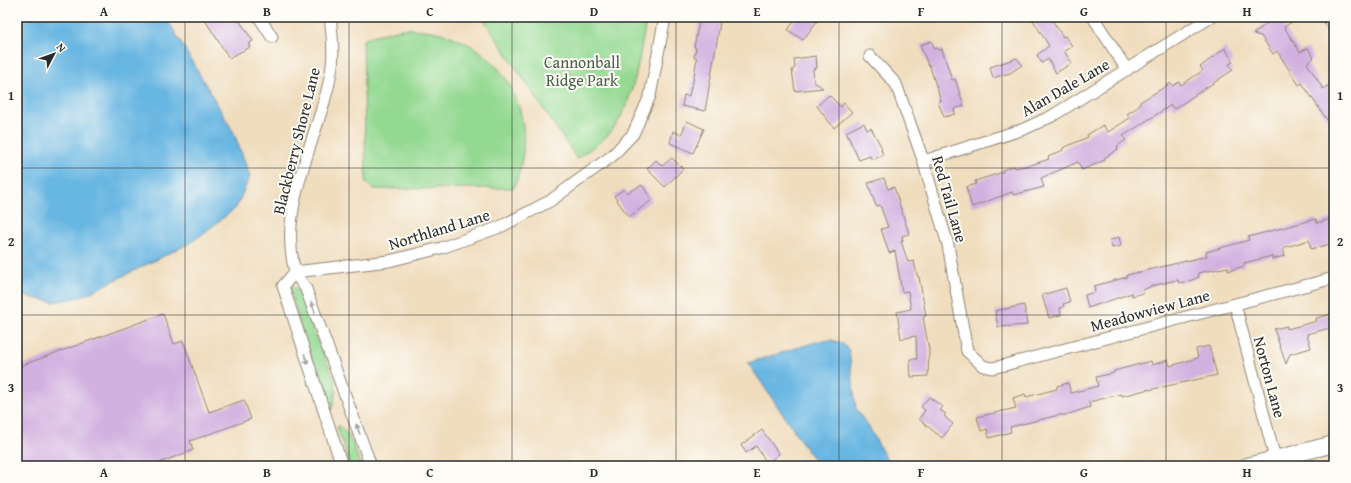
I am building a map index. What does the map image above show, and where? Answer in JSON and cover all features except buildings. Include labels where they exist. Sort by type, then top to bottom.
[{"type":"main road","points":[[1247,466],[1334,444]]},
{"type":"street","points":[[258,17],[272,37]]},
{"type":"street","name":"Blackberry Shore Lane","points":[[330,17],[332,65],[321,112],[292,212],[290,243],[295,272],[306,289],[371,466]]},
{"type":"street","name":"Northland Lane","points":[[295,272],[388,261],[441,248],[500,227],[556,196],[612,156],[633,134],[650,96],[665,17]]},
{"type":"street","points":[[1093,17],[1127,70]]},
{"type":"street","name":"Alan Dale Lane","points":[[924,161],[1024,129],[1077,102],[1211,17]]},
{"type":"street","points":[[1328,17],[1334,27]]},
{"type":"street","name":"Red Tail Lane","points":[[870,56],[896,84],[924,161],[948,246],[965,344],[967,351],[976,360]]},
{"type":"street","points":[[295,272],[283,286],[342,466]]},
{"type":"street","name":"Meadowview Lane","points":[[976,360],[984,366],[992,368],[1334,278]]},
{"type":"street","name":"Norton Lane","points":[[1235,304],[1275,458]]},
{"type":"green space","name":"Cannonball Ridge Park","points":[[482,17],[647,17],[630,96],[624,112],[606,137],[577,159]]},
{"type":"green space","points":[[402,29],[434,32],[462,41],[486,56],[504,76],[517,100],[523,128],[522,157],[514,188],[373,189],[366,183],[363,40],[375,35]]},
{"type":"green space","points":[[292,285],[299,292],[315,335],[335,381],[336,392],[332,408],[328,405],[301,328],[290,289]]},
{"type":"green space","points":[[339,425],[350,437],[361,466],[351,466],[337,428]]},
{"type":"water","points":[[17,17],[166,17],[234,133],[250,176],[236,208],[192,242],[81,297],[53,302],[24,296],[17,286]]},
{"type":"water","points":[[831,340],[842,343],[849,350],[856,409],[870,429],[890,466],[818,466],[748,363],[816,342]]}]
